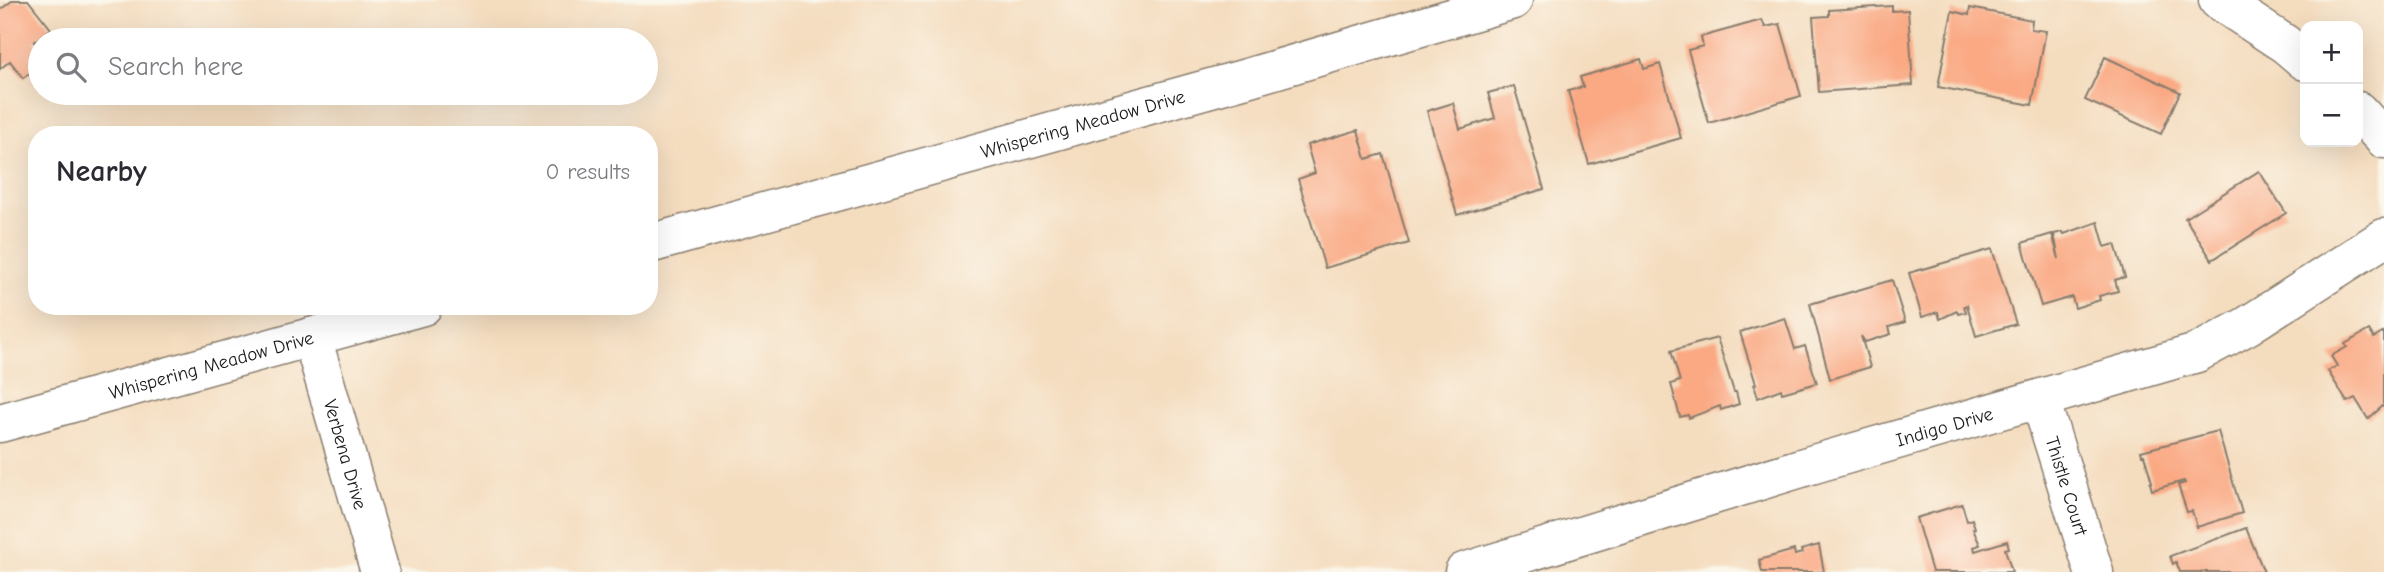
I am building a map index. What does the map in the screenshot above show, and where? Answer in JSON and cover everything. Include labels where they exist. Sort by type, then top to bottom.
[{"type":"street","name":"Whispering Meadow Drive","points":[[658,242],[1243,79],[1435,11],[1513,0]]},
{"type":"street","points":[[2218,0],[2300,57]]},
{"type":"street","points":[[2363,116],[2384,139]]},
{"type":"street","name":"Indigo Drive","points":[[1476,570],[1814,464],[2196,353],[2246,326],[2384,238]]},
{"type":"street","name":"Whispering Meadow Drive","points":[[0,423],[391,315]]},
{"type":"street","name":"Verbena Drive","points":[[312,337],[380,572]]},
{"type":"street","name":"Thistle Court","points":[[2040,399],[2094,572]]},
{"type":"building","points":[[13,0],[28,0],[50,28],[28,28],[28,74],[23,78],[10,61],[0,69],[0,10]]},
{"type":"building","points":[[1892,6],[1892,11],[1908,10],[1913,85],[1819,92],[1813,17],[1829,16],[1829,10]]},
{"type":"building","points":[[1970,8],[2032,20],[2031,29],[2046,31],[2032,105],[1938,87],[1952,11],[1969,15]]},
{"type":"building","points":[[1762,20],[1765,27],[1780,24],[1801,96],[1709,123],[1688,50],[1703,46],[1701,37]]},
{"type":"building","points":[[2105,57],[2180,92],[2161,134],[2085,100]]},
{"type":"building","points":[[1641,59],[1644,69],[1660,64],[1681,138],[1589,164],[1568,91],[1583,87],[1580,77]]},
{"type":"building","points":[[1514,86],[1544,189],[1457,215],[1427,111],[1453,103],[1460,129],[1495,118],[1488,93]]},
{"type":"building","points":[[1358,130],[1366,159],[1383,154],[1409,243],[1325,268],[1298,179],[1315,173],[1307,145]]},
{"type":"building","points":[[2259,171],[2286,213],[2212,260],[2185,218]]},
{"type":"building","points":[[2098,222],[2105,247],[2115,244],[2125,277],[2115,280],[2118,291],[2099,296],[2100,300],[2075,308],[2072,297],[2041,306],[2022,243],[2052,234],[2059,259],[2054,234],[2064,234]]},
{"type":"building","points":[[1992,249],[2016,324],[1976,336],[1967,305],[1964,306],[1966,312],[1958,314],[1957,311],[1940,319],[1938,312],[1922,317],[1909,273]]},
{"type":"building","points":[[1892,280],[1905,322],[1889,327],[1891,334],[1865,342],[1861,336],[1870,367],[1830,379],[1810,304]]},
{"type":"building","points":[[1785,318],[1795,349],[1805,346],[1817,383],[1782,393],[1781,389],[1758,398],[1740,332]]},
{"type":"building","points":[[2369,330],[2374,338],[2384,332],[2384,405],[2368,419],[2355,398],[2347,402],[2328,371],[2337,366],[2331,356]]},
{"type":"building","points":[[1717,338],[1739,404],[1721,410],[1720,406],[1689,418],[1688,415],[1680,417],[1671,384],[1680,381],[1671,351]]},
{"type":"building","points":[[2218,431],[2242,513],[2197,527],[2192,511],[2187,512],[2178,485],[2185,483],[2184,481],[2152,490],[2152,482],[2141,451]]},
{"type":"building","points":[[1962,504],[1967,521],[1972,519],[1980,545],[1974,547],[1975,551],[2007,541],[2009,548],[2005,549],[2012,572],[1932,572],[1916,518]]},
{"type":"building","points":[[2246,528],[2264,572],[2180,572],[2176,562],[2173,564],[2170,556]]},
{"type":"building","points":[[1819,545],[1824,572],[1762,572],[1759,560],[1794,550],[1795,555],[1802,553],[1801,550]]}]
